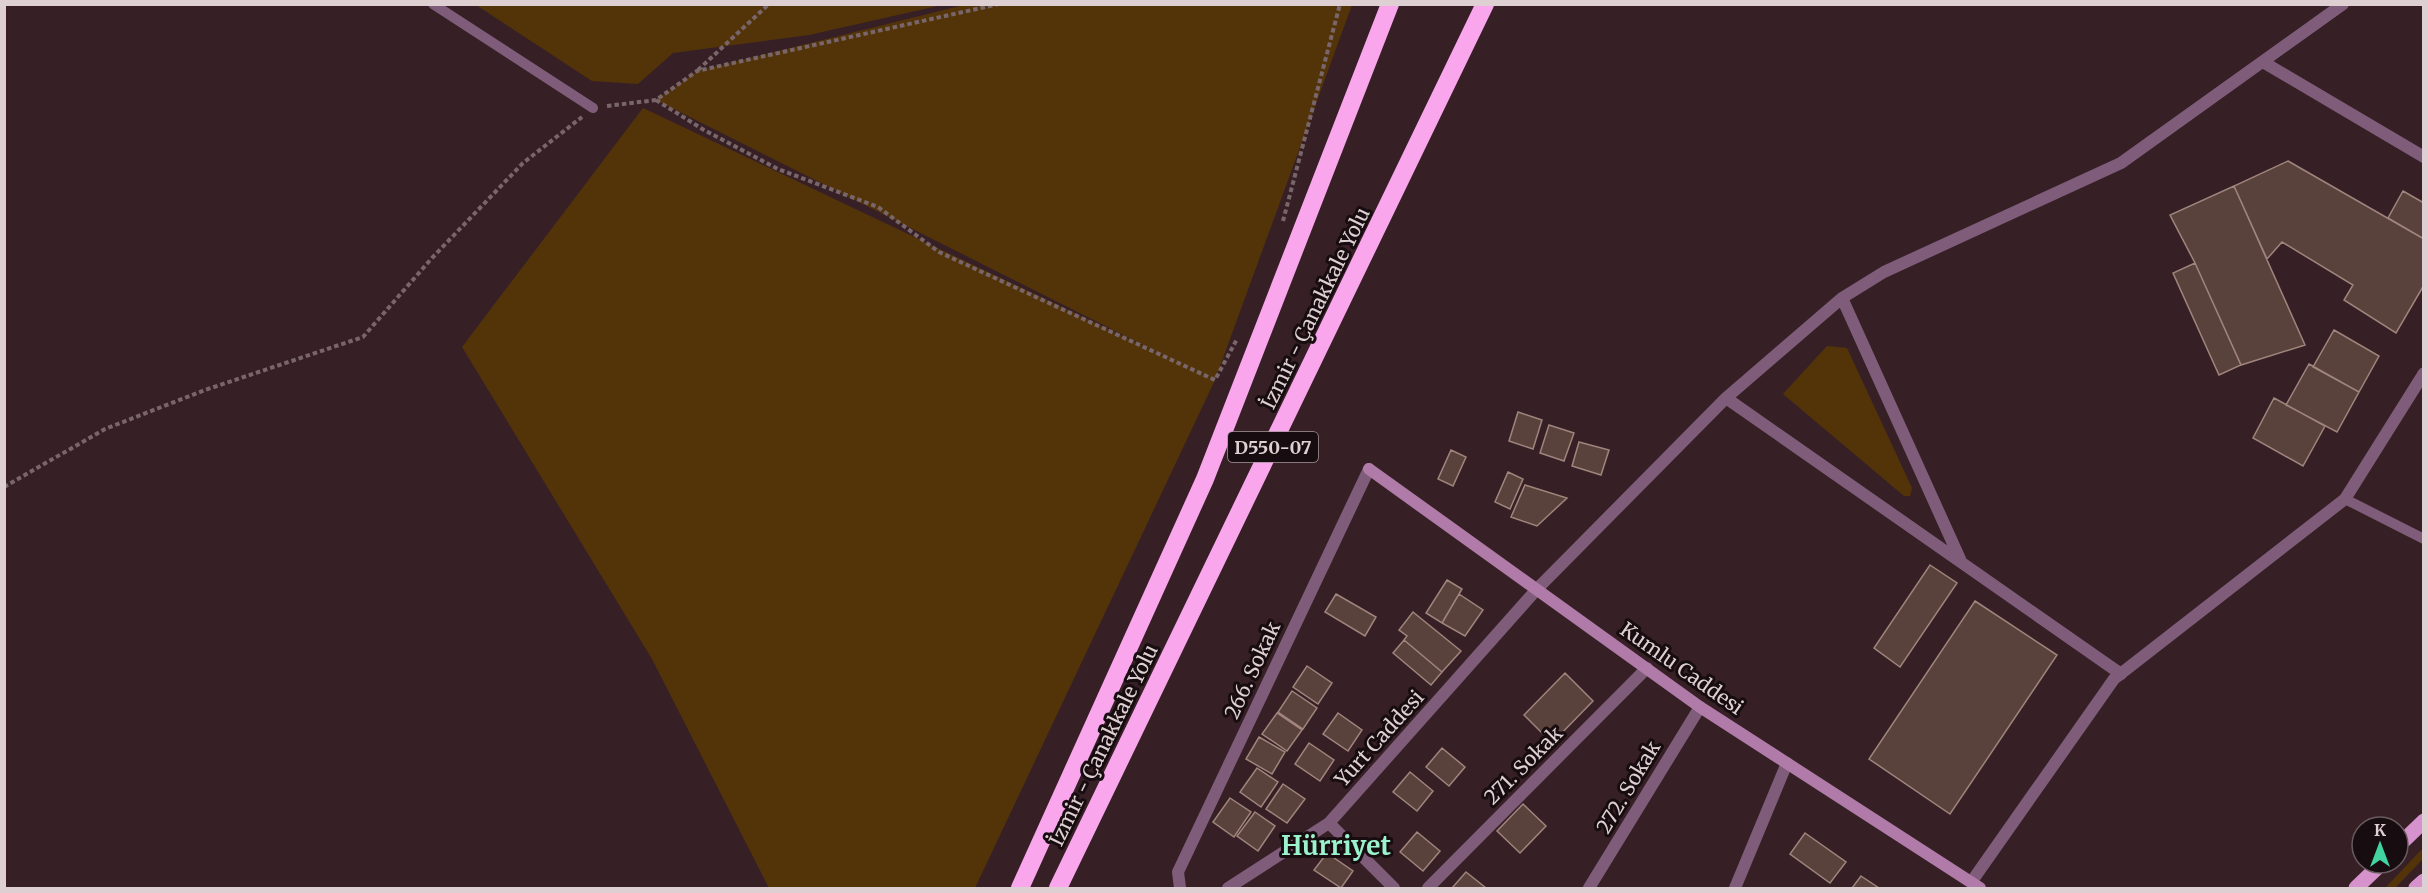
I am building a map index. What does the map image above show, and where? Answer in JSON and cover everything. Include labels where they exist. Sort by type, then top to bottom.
[{"type":"highway","name":"İzmir - Çanakkale Yolu","points":[[1020,888],[1205,479],[1390,4]]},
{"type":"highway","name":"İzmir - Çanakkale Yolu","points":[[1058,888],[1485,4]]},
{"type":"main road","points":[[2410,834],[2424,821]]},
{"type":"main road","points":[[2356,888],[2370,875]]},
{"type":"main road","points":[[2416,888],[2424,881]]},
{"type":"street","name":"Yurt Caddesi","points":[[1228,888],[1329,823],[1537,589],[1726,398],[1842,298],[1884,272],[2121,163],[2343,4]]},
{"type":"street","points":[[2263,62],[2424,157]]},
{"type":"street","points":[[1842,298],[1960,559]]},
{"type":"street","points":[[1976,885],[2114,679],[2345,499],[2424,373]]},
{"type":"street","points":[[1726,398],[1960,559],[2121,674]]},
{"type":"street","name":"Kumlu Caddesi","points":[[1369,470],[1700,707],[1976,885]]},
{"type":"street","name":"266. Sokak","points":[[1180,888],[1178,872],[1369,470]]},
{"type":"street","name":"271. Sokak","points":[[1428,888],[1647,668]]},
{"type":"street","name":"272. Sokak","points":[[1589,888],[1700,707]]},
{"type":"street","points":[[1735,888],[1787,763]]},
{"type":"street","points":[[1329,823],[1394,888]]},
{"type":"lane","points":[[434,4],[593,108]]},
{"type":"lane","points":[[2345,499],[2424,539]]},
{"type":"path","points":[[4,487],[105,429],[205,390],[363,337],[432,258],[523,163],[593,108],[656,100],[697,70],[769,4]]},
{"type":"path","points":[[697,70],[999,4]]},
{"type":"path","points":[[1280,231],[1340,4]]},
{"type":"path","points":[[656,100],[704,130],[778,169],[878,207],[939,252],[1215,380],[1243,329]]},
{"type":"shaded area","points":[[476,5],[942,5],[809,35],[673,53],[638,84],[592,81]]},
{"type":"shaded area","points":[[964,5],[1352,5],[1215,380],[975,888],[769,888],[652,659],[462,347],[643,108],[1173,360],[656,100],[697,71]]},
{"type":"shaded area","points":[[1827,346],[1847,348],[1912,488],[1910,496],[1904,496],[1783,394]]},
{"type":"shaded area","points":[[2423,848],[2423,859],[2410,872],[2410,862]]},
{"type":"shaded area","points":[[2397,875],[2408,875],[2395,888],[2385,888]]},
{"type":"building","points":[[2288,161],[2424,239],[2424,285],[2396,333],[2344,300],[2353,285],[2282,242],[2267,259],[2234,186]]},
{"type":"building","points":[[2234,186],[2305,345],[2241,365],[2195,263],[2170,215]]},
{"type":"building","points":[[2403,191],[2424,203],[2424,239],[2388,218]]},
{"type":"building","points":[[2195,263],[2241,365],[2219,375],[2173,273]]},
{"type":"building","points":[[2334,330],[2379,356],[2359,392],[2313,367]]},
{"type":"building","points":[[2309,364],[2359,392],[2337,432],[2286,405]]},
{"type":"building","points":[[2274,398],[2325,426],[2303,466],[2253,438]]},
{"type":"building","points":[[1518,412],[1542,420],[1533,449],[1509,441]]},
{"type":"building","points":[[1549,425],[1574,433],[1564,461],[1540,453]]},
{"type":"building","points":[[1579,442],[1609,450],[1601,475],[1572,466]]},
{"type":"building","points":[[1451,450],[1466,457],[1453,486],[1438,479]]},
{"type":"building","points":[[1508,472],[1523,479],[1510,509],[1495,502]]},
{"type":"building","points":[[1525,485],[1567,498],[1537,526],[1511,517]]},
{"type":"building","points":[[1930,565],[1957,583],[1900,667],[1874,648]]},
{"type":"building","points":[[1447,580],[1462,589],[1442,623],[1426,613]]},
{"type":"building","points":[[1336,594],[1376,617],[1365,636],[1325,612]]},
{"type":"building","points":[[1459,594],[1483,610],[1465,636],[1442,623]]},
{"type":"building","points":[[1975,601],[2057,655],[1950,814],[1869,759]]},
{"type":"building","points":[[1413,612],[1461,651],[1442,672],[1404,640],[1407,636],[1399,630]]},
{"type":"building","points":[[1404,640],[1442,672],[1431,685],[1393,653]]},
{"type":"building","points":[[1307,666],[1332,683],[1318,704],[1293,687]]},
{"type":"building","points":[[1565,673],[1593,701],[1552,743],[1524,715]]},
{"type":"building","points":[[1292,691],[1317,708],[1303,729],[1278,712]]},
{"type":"building","points":[[1277,713],[1302,730],[1287,751],[1262,734]]},
{"type":"building","points":[[1338,713],[1362,730],[1348,751],[1323,734]]},
{"type":"building","points":[[1259,737],[1285,752],[1272,774],[1246,759]]},
{"type":"building","points":[[1309,743],[1334,760],[1320,781],[1295,764]]},
{"type":"building","points":[[1442,748],[1465,767],[1449,786],[1426,767]]},
{"type":"building","points":[[1257,768],[1278,782],[1261,807],[1240,792]]},
{"type":"building","points":[[1410,772],[1433,791],[1417,811],[1393,792]]},
{"type":"building","points":[[1283,784],[1305,799],[1287,823],[1266,809]]},
{"type":"building","points":[[1230,798],[1251,812],[1234,837],[1213,822]]},
{"type":"building","points":[[1523,804],[1546,826],[1520,853],[1497,831]]},
{"type":"building","points":[[1255,812],[1275,826],[1258,851],[1237,836]]},
{"type":"building","points":[[1417,832],[1440,851],[1423,871],[1400,852]]},
{"type":"building","points":[[1805,833],[1846,862],[1830,883],[1790,854]]},
{"type":"building","points":[[1327,853],[1353,871],[1341,888],[1314,870]]},
{"type":"building","points":[[1466,872],[1486,888],[1452,888]]},
{"type":"building","points":[[1861,876],[1879,888],[1852,888]]},
{"type":"district","name":"Hürriyet","points":[[1336,845]]}]
